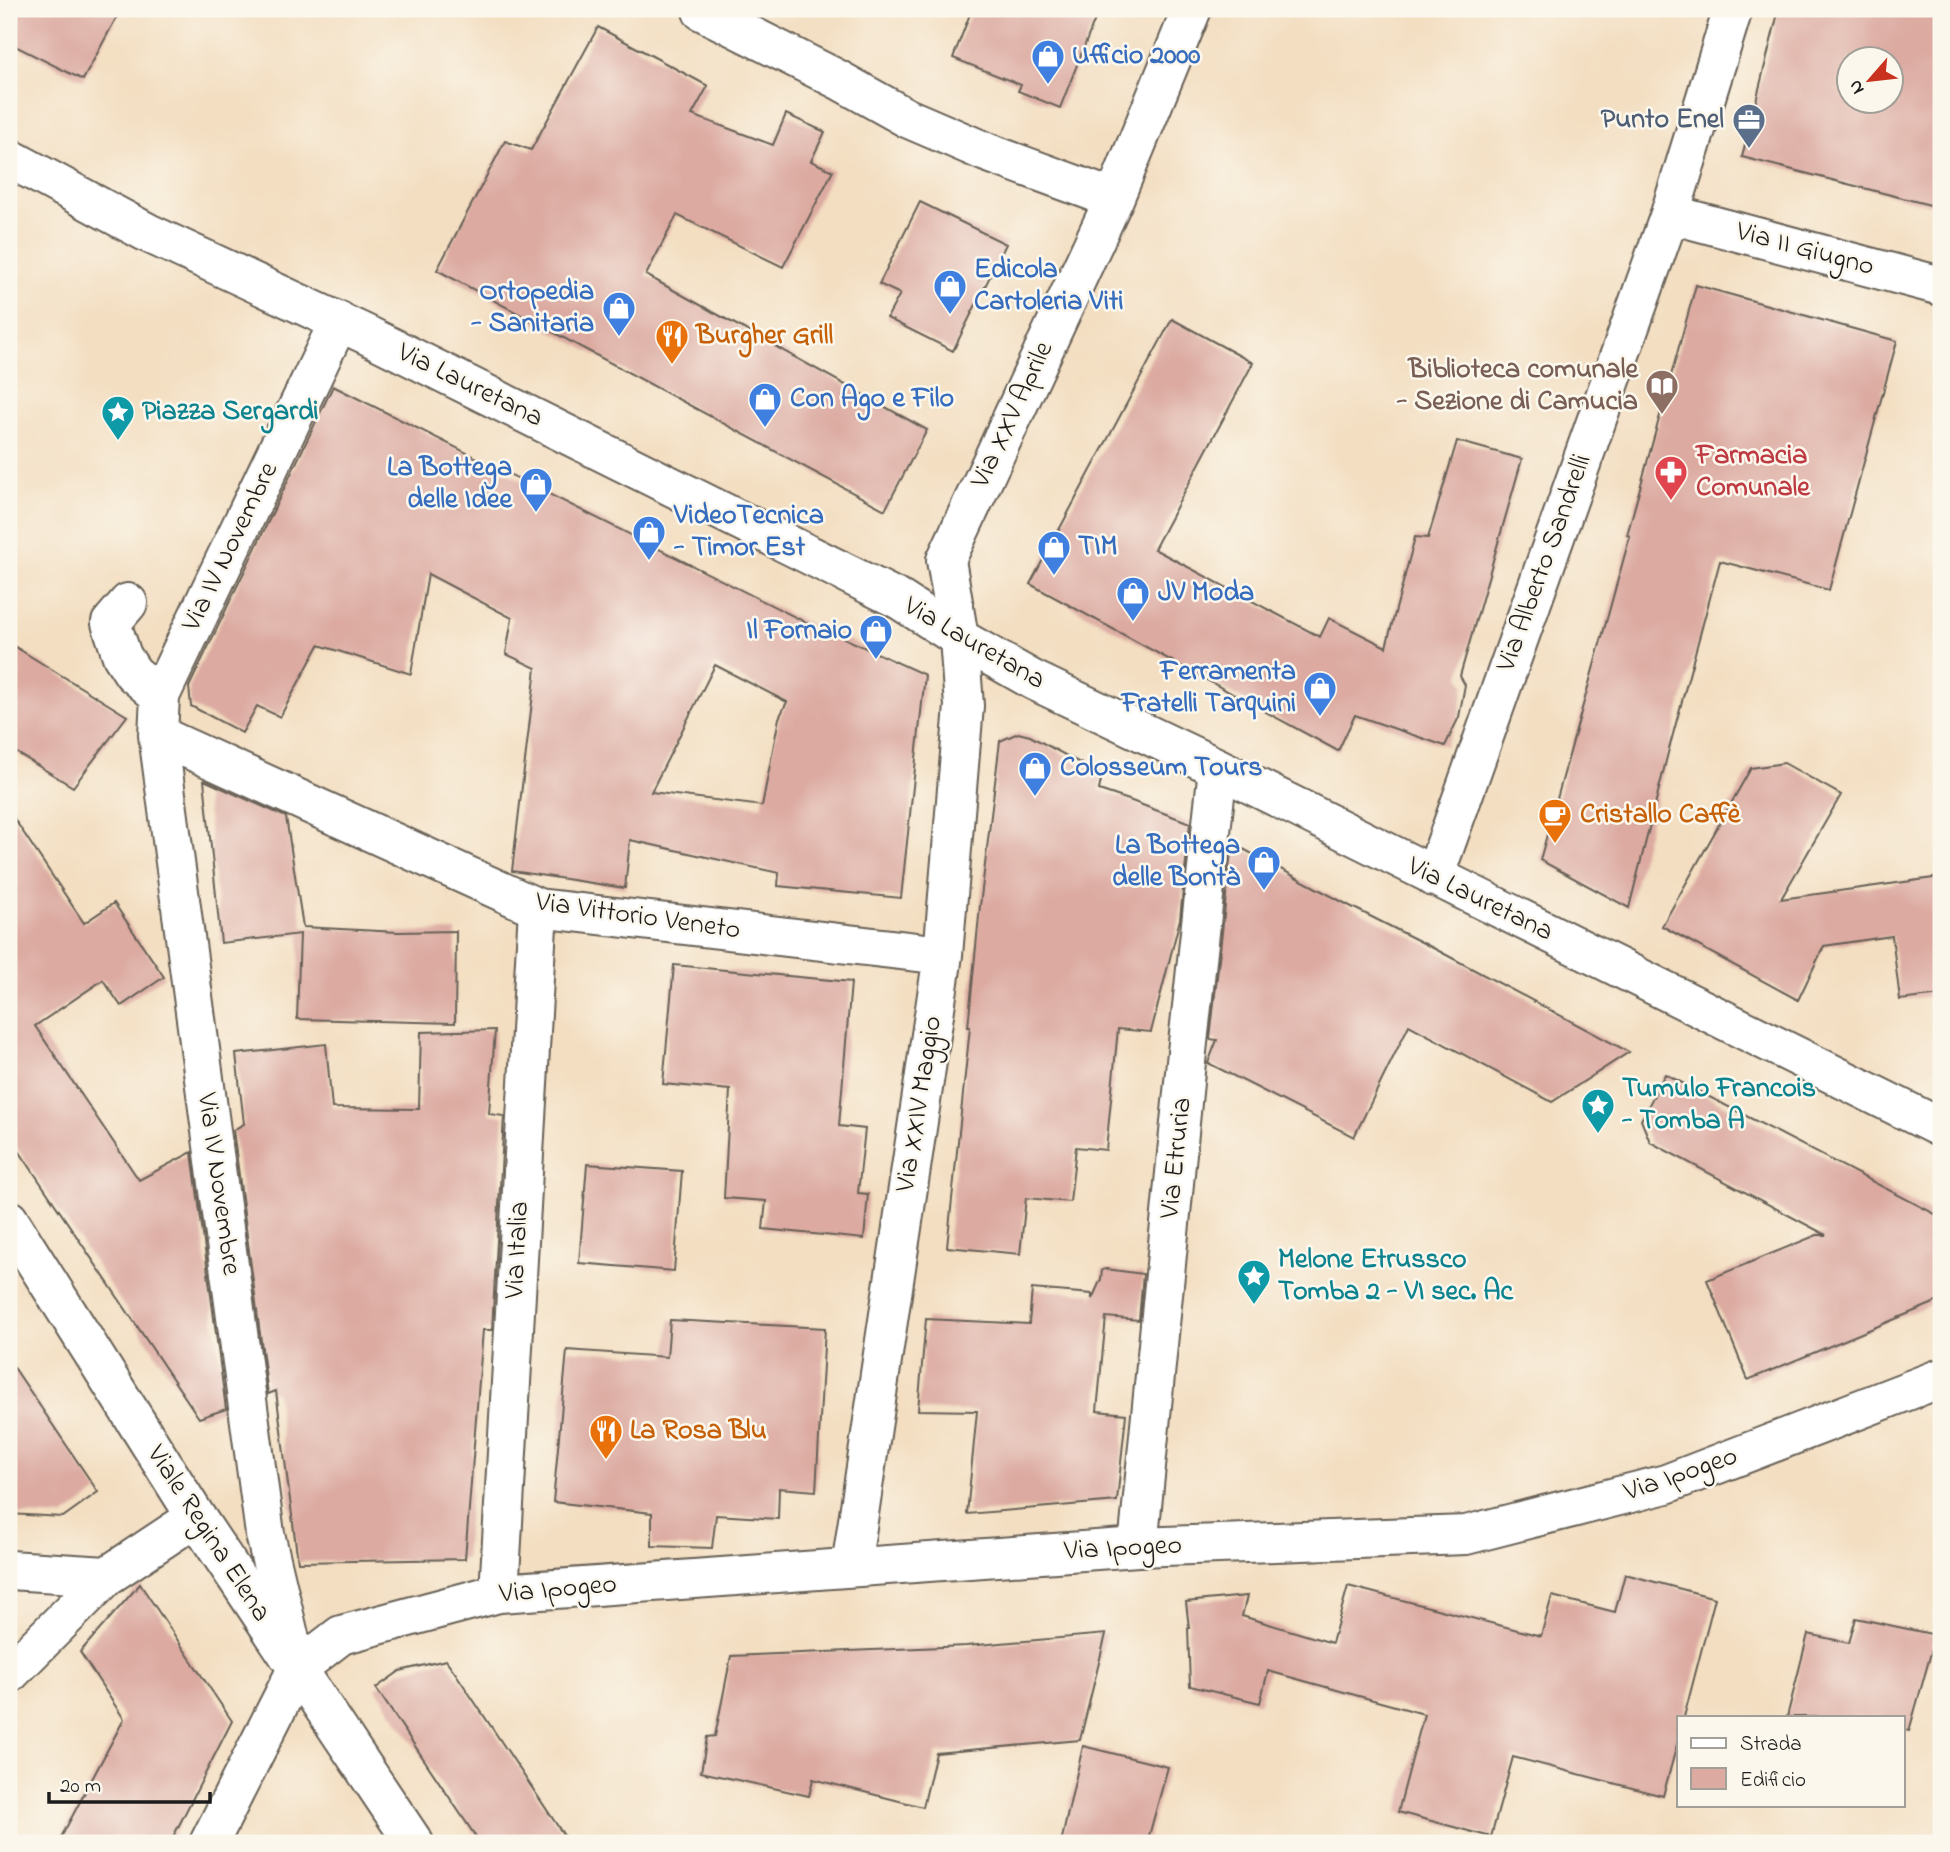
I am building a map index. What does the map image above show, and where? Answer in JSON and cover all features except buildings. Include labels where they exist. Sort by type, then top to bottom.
[{"type":"street","points":[[702,9],[907,118],[986,152],[1114,199]]},
{"type":"street","name":"Via XXV Aprile","points":[[959,638],[946,560],[1114,199],[1192,9]]},
{"type":"street","name":"Via Alberto Sandrelli","points":[[1434,877],[1670,214],[1733,9]]},
{"type":"street","name":"Via Lauretana","points":[[9,158],[148,233],[339,321],[900,600],[959,638],[1033,680],[1218,768],[1941,1128]]},
{"type":"street","name":"Via II Giugno","points":[[1670,214],[1941,286]]},
{"type":"street","name":"Via IV Novembre","points":[[297,1669],[265,1534],[158,735],[160,696],[339,321]]},
{"type":"street","points":[[128,604],[111,623],[122,656],[133,673],[160,696]]},
{"type":"street","name":"Via XXIV Maggio","points":[[851,1567],[943,955],[964,706],[959,638]]},
{"type":"street","name":"Via Vittorio Veneto","points":[[158,735],[538,908],[943,955]]},
{"type":"street","name":"Via Etruria","points":[[1138,1547],[1218,768]]},
{"type":"street","name":"Via Italia","points":[[499,1593],[538,908]]},
{"type":"street","name":"Viale Regina Elena","points":[[9,1220],[196,1517],[414,1843]]},
{"type":"street","name":"Via Ipogeo","points":[[297,1669],[341,1635],[499,1593],[1138,1547],[1466,1535],[1666,1484],[1941,1378]]},
{"type":"street","points":[[9,1674],[107,1576],[196,1517]]},
{"type":"street","points":[[9,1570],[107,1576]]},
{"type":"street","points":[[209,1843],[297,1669]]},
{"type":"place","name":"Ufficio 2000","points":[[1048,86]]},
{"type":"place","name":"Punto Enel","points":[[1749,150]]},
{"type":"place","name":"Edicola Cartoleria Viti","points":[[950,316]]},
{"type":"place","name":"Ortopedia - Sanitaria","points":[[619,338]]},
{"type":"place","name":"Burgher Grill","points":[[672,366]]},
{"type":"place","name":"Biblioteca comunale - Sezione di Camucia","points":[[1662,416]]},
{"type":"place","name":"Con Ago e Filo","points":[[765,429]]},
{"type":"place","name":"Piazza Sergardi","points":[[118,442]]},
{"type":"place","name":"Farmacia Comunale","points":[[1671,502]]},
{"type":"place","name":"La Bottega delle Idee","points":[[536,514]]},
{"type":"place","name":"VideoTecnica - Timor Est","points":[[649,562]]},
{"type":"place","name":"TIM","points":[[1054,577]]},
{"type":"place","name":"JV Moda","points":[[1133,623]]},
{"type":"place","name":"Il Fornaio","points":[[876,661]]},
{"type":"place","name":"Ferramenta Fratelli Tarquini","points":[[1320,718]]},
{"type":"place","name":"Colosseum Tours","points":[[1035,798]]},
{"type":"place","name":"Cristallo Caffè","points":[[1555,845]]},
{"type":"place","name":"La Bottega delle Bontà","points":[[1264,892]]},
{"type":"place","name":"Tumulo Francois - Tomba A","points":[[1598,1135]]},
{"type":"place","name":"Melone Etrussco Tomba 2 - VI sec. Ac","points":[[1254,1306]]},
{"type":"place","name":"La Rosa Blu","points":[[606,1461]]}]
